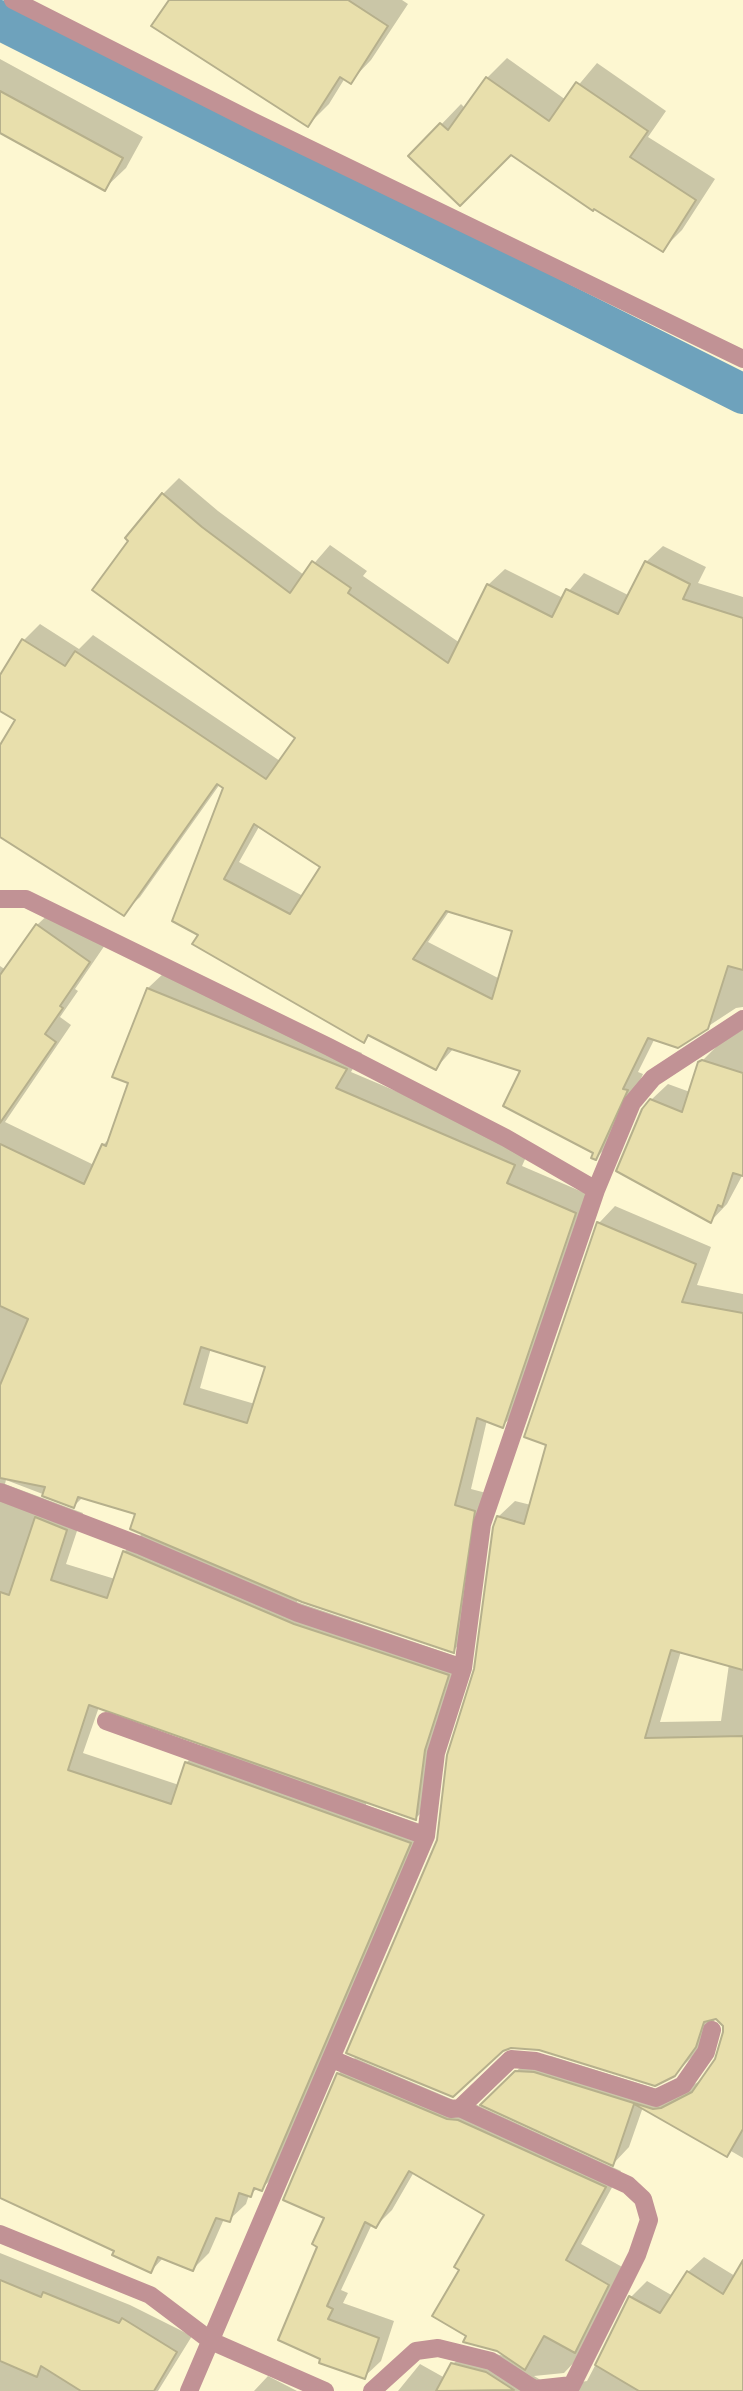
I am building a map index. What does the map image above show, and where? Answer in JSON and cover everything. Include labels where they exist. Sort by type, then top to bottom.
[{"type":"street","points":[[13,0],[264,127],[743,359]]},
{"type":"street","points":[[0,899],[26,899],[459,1114],[596,1190]]},
{"type":"street","points":[[189,2391],[426,1836],[436,1753],[463,1668],[482,1524],[596,1190],[632,1103],[653,1078],[743,1019]]},
{"type":"street","points":[[0,1492],[139,1545],[298,1614],[463,1668]]},
{"type":"street","points":[[106,1721],[426,1836]]},
{"type":"street","points":[[460,2108],[511,2059],[536,2062],[656,2098],[683,2085],[706,2052],[712,2031]]},
{"type":"street","points":[[332,2059],[451,2109],[460,2108],[628,2185],[643,2199],[649,2220],[637,2255],[572,2385],[536,2390],[491,2361],[438,2348],[416,2351],[372,2391]]},
{"type":"street","points":[[0,2234],[150,2295],[211,2341],[325,2391]]},
{"type":"building","points":[[169,0],[348,0],[388,26],[351,84],[340,77],[308,127],[151,26]]},
{"type":"building","points":[[486,77],[549,121],[576,82],[648,131],[630,157],[696,200],[663,252],[594,209],[593,211],[511,155],[460,206],[408,156],[440,123],[448,130]]},
{"type":"building","points":[[0,91],[123,158],[105,191],[0,133]]},
{"type":"building","points":[[162,493],[202,527],[290,593],[312,561],[351,588],[348,593],[448,663],[487,584],[552,617],[566,589],[618,614],[645,561],[690,584],[683,599],[743,618],[743,970],[728,966],[708,1029],[678,1048],[648,1038],[623,1089],[628,1090],[596,1160],[591,1158],[593,1153],[503,1106],[520,1071],[448,1048],[436,1070],[368,1035],[364,1043],[192,944],[198,935],[172,921],[223,788],[217,784],[124,916],[0,837],[0,745],[15,720],[0,711],[0,675],[22,639],[65,666],[75,651],[266,779],[295,738],[92,590],[128,541],[125,538]],"holes":[[[254,824],[320,867],[290,914],[224,879]],[[446,911],[512,931],[492,999],[413,959]]]},
{"type":"building","points":[[36,924],[90,962],[60,1006],[63,1008],[45,1034],[56,1042],[0,1123],[0,975]]},
{"type":"building","points":[[147,988],[347,1069],[336,1088],[515,1165],[507,1183],[576,1213],[503,1428],[477,1418],[455,1505],[475,1511],[454,1653],[302,1602],[130,1529],[135,1514],[78,1497],[74,1508],[42,1496],[45,1487],[0,1478],[0,1385],[28,1319],[0,1306],[0,1144],[84,1184],[102,1144],[106,1146],[128,1083],[112,1077]],"holes":[[[201,1347],[265,1367],[247,1423],[184,1404]]]},
{"type":"building","points":[[702,1060],[743,1073],[743,1176],[733,1173],[722,1207],[718,1205],[711,1223],[616,1171],[642,1109],[650,1099],[682,1112],[698,1062]]},
{"type":"building","points":[[597,1222],[696,1264],[682,1302],[743,1313],[743,1670],[671,1650],[645,1738],[743,1736],[743,2129],[727,2157],[634,2104],[613,2166],[480,2105],[515,2071],[534,2072],[653,2109],[661,2108],[692,2092],[715,2059],[723,2032],[723,2026],[716,2019],[704,2022],[696,2047],[675,2076],[655,2086],[539,2050],[511,2048],[503,2051],[453,2097],[346,2053],[437,1840],[447,1755],[474,1669],[493,1527],[497,1516],[524,1524],[546,1445],[524,1437]]},
{"type":"building","points":[[35,1517],[67,1530],[51,1580],[107,1598],[123,1551],[294,1624],[449,1675],[425,1750],[416,1820],[89,1705],[68,1770],[171,1804],[185,1762],[411,1843],[262,2191],[254,2188],[251,2197],[239,2193],[230,2222],[216,2218],[193,2271],[158,2257],[151,2273],[112,2255],[114,2251],[0,2198],[0,1592],[9,1595]]},
{"type":"building","points":[[337,2073],[447,2119],[458,2120],[606,2187],[566,2260],[609,2285],[575,2353],[544,2336],[525,2370],[497,2351],[463,2342],[466,2336],[432,2316],[459,2270],[454,2267],[484,2215],[409,2171],[376,2228],[365,2222],[327,2306],[333,2309],[328,2319],[379,2338],[365,2379],[319,2363],[320,2359],[278,2340],[317,2247],[312,2244],[324,2218],[283,2200]]},
{"type":"building","points":[[743,2260],[743,2391],[639,2391],[595,2365],[629,2296],[660,2313],[687,2271],[723,2294]]},
{"type":"building","points":[[0,2280],[41,2297],[43,2292],[119,2323],[122,2318],[177,2352],[154,2391],[81,2391],[41,2366],[37,2377],[0,2361]]},
{"type":"building","points":[[451,2363],[486,2372],[514,2390],[436,2391]]},
{"type":"waterway","points":[[0,20],[743,394]]}]
